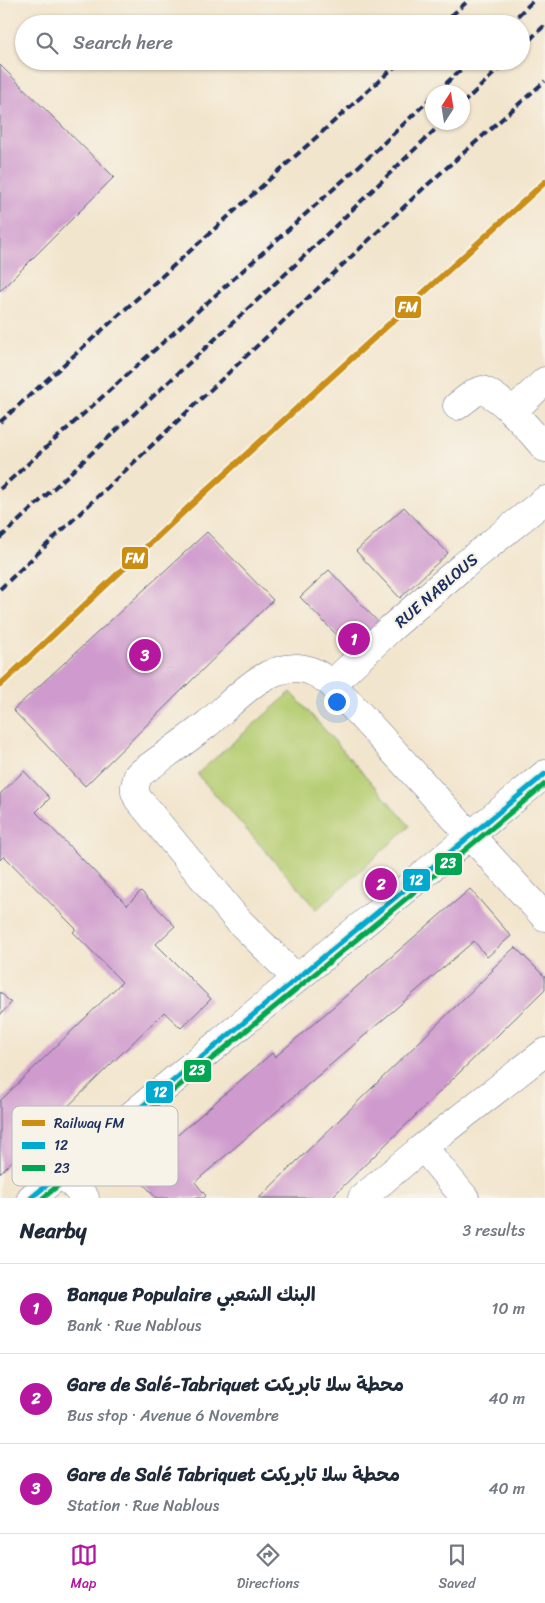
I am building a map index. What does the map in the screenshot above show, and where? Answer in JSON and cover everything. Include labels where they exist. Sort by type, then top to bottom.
[{"type":"street","points":[[512,412],[545,381]]},
{"type":"street","points":[[457,406],[474,393],[482,390],[491,393],[512,412],[545,448]]},
{"type":"street","name":"RUE NABLOUS","points":[[332,684],[390,629],[463,566],[545,500]]},
{"type":"street","points":[[296,978],[236,918],[138,800],[135,792],[138,775],[205,725],[255,682],[269,674],[296,668],[305,669],[317,673],[332,684],[545,917]]},
{"type":"street","points":[[143,1106],[470,834],[545,774]]},
{"type":"street","points":[[362,1198],[423,1147],[545,1052]]},
{"type":"street","points":[[423,1147],[465,1198]]},
{"type":"street","points":[[31,1198],[46,1186]]},
{"type":"street","points":[[74,1186],[85,1198]]},
{"type":"green space","points":[[291,692],[410,826],[317,909],[197,774]]},
{"type":"building","points":[[0,65],[114,177],[0,291]]},
{"type":"building","points":[[404,507],[448,553],[400,598],[356,551]]},
{"type":"building","points":[[207,532],[273,600],[85,786],[13,710]]},
{"type":"building","points":[[329,570],[380,624],[352,651],[300,597]]},
{"type":"building","points":[[24,771],[50,798],[36,812],[127,905],[141,891],[175,926],[156,944],[211,999],[181,1028],[164,1012],[68,1106],[12,1106],[12,1161],[0,1173],[0,1101],[122,982],[73,932],[76,929],[4,856],[0,860],[0,794]]},
{"type":"building","points":[[470,889],[511,936],[487,957],[474,941],[195,1182],[206,1196],[204,1198],[156,1198],[145,1186],[178,1186],[178,1135],[272,1053],[275,1057]]},
{"type":"building","points":[[515,947],[545,977],[545,989],[331,1198],[259,1198],[493,970]]},
{"type":"building","points":[[0,992],[11,1003],[0,1015]]},
{"type":"railway","points":[[452,15],[469,0]]},
{"type":"railway","points":[[518,15],[534,0]]},
{"type":"railway","points":[[530,39],[545,25]]},
{"type":"railway","points":[[0,422],[391,70]]},
{"type":"railway","points":[[444,85],[460,70]]},
{"type":"railway","points":[[470,96],[498,70]]},
{"type":"railway","points":[[0,589],[426,186],[545,81]]},
{"type":"railway","points":[[0,489],[369,157],[425,104]]},
{"type":"railway","points":[[0,538],[294,266],[435,130]]},
{"type":"rail line","name":"FM","points":[[0,685],[192,504],[545,182]]},
{"type":"transit line","name":"12","points":[[143,1106],[545,774]]},
{"type":"transit line","name":"23","points":[[155,1106],[545,784]]},
{"type":"transit line","name":"12","points":[[31,1198],[46,1186]]},
{"type":"transit line","name":"23","points":[[43,1198],[58,1186]]},
{"type":"place","name":"Banque Populaire البنك الشعبي","points":[[354,639]]},
{"type":"place","name":"Gare de Salé Tabriquet محطة سلا تابريكت","points":[[145,655]]},
{"type":"place","name":"Gare de Salé-Tabriquet محطة سلا تابريكت","points":[[381,884]]}]
